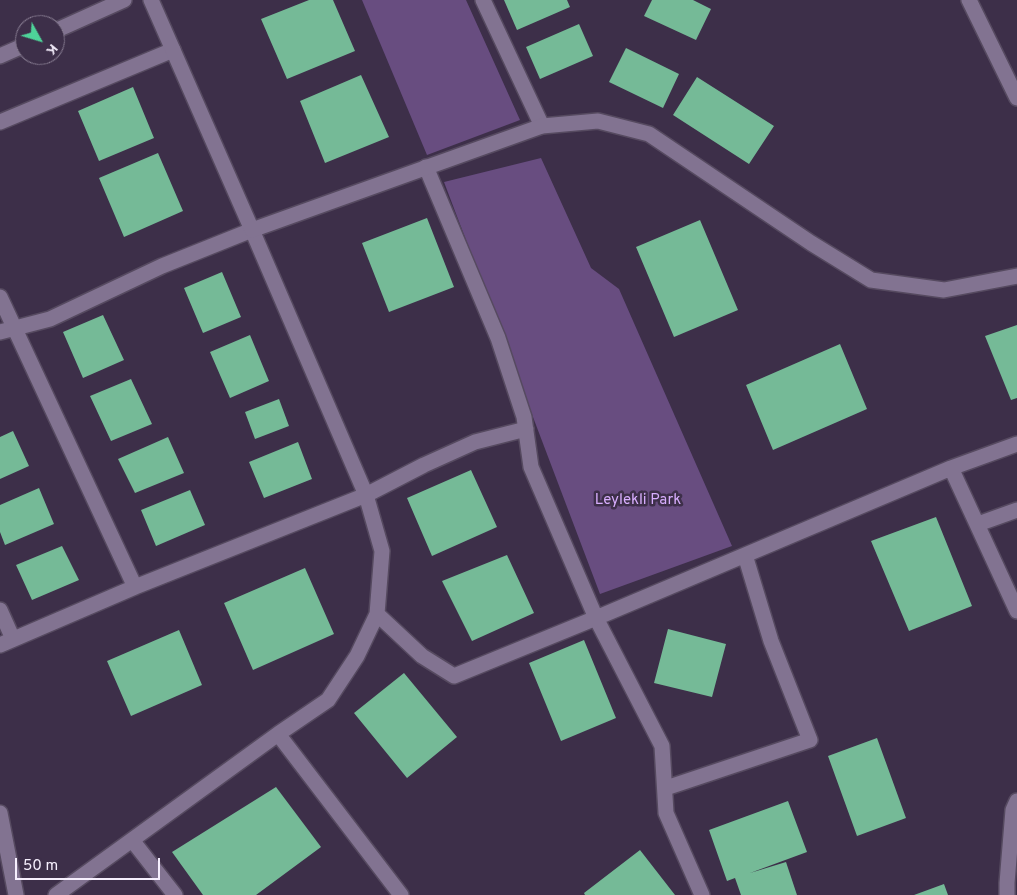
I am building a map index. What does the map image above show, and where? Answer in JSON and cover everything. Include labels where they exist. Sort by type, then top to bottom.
[{"type":"street","points":[[65,27],[124,0]]},
{"type":"street","points":[[56,895],[328,700],[357,656],[377,614],[382,551],[366,495],[151,0]]},
{"type":"street","points":[[483,0],[542,126]]},
{"type":"street","points":[[969,0],[1017,98]]},
{"type":"street","points":[[0,56],[15,49]]},
{"type":"street","points":[[0,122],[173,50]]},
{"type":"street","points":[[7,330],[50,319],[162,266],[252,230],[426,167],[542,126],[598,121],[648,134],[811,243],[871,280],[944,290],[1017,276]]},
{"type":"street","points":[[426,167],[498,338],[524,417],[530,468],[596,618],[662,746],[666,813],[702,895]]},
{"type":"street","points":[[0,297],[7,330],[135,587]]},
{"type":"street","points":[[0,610],[7,642],[135,587],[366,495],[424,465],[475,442],[526,429]]},
{"type":"street","points":[[377,614],[422,656],[454,676],[951,468],[1017,444]]},
{"type":"street","points":[[951,468],[1017,610]]},
{"type":"street","points":[[978,524],[1017,510]]},
{"type":"street","points":[[666,788],[810,740],[771,641],[745,555]]},
{"type":"street","points":[[278,734],[402,895]]},
{"type":"street","points":[[1007,895],[1006,883],[1013,810],[1017,801]]},
{"type":"street","points":[[0,814],[16,895]]},
{"type":"street","points":[[132,840],[175,895]]},
{"type":"green space","points":[[362,0],[466,0],[520,120],[427,155]]},
{"type":"green space","name":"Leylekli Park","points":[[541,158],[591,268],[619,289],[732,546],[600,594],[444,182]]},
{"type":"building","points":[[309,0],[333,0],[355,51],[287,79],[261,19]]},
{"type":"building","points":[[504,0],[567,0],[570,7],[517,30]]},
{"type":"building","points":[[652,0],[693,0],[711,9],[696,40],[644,16]]},
{"type":"building","points":[[579,24],[593,56],[540,79],[526,47]]},
{"type":"building","points":[[626,48],[679,74],[663,108],[609,82]]},
{"type":"building","points":[[361,75],[389,137],[325,163],[300,101]]},
{"type":"building","points":[[697,77],[774,126],[749,164],[673,115]]},
{"type":"building","points":[[133,87],[154,138],[99,161],[78,111]]},
{"type":"building","points":[[158,153],[183,211],[124,237],[99,178]]},
{"type":"building","points":[[427,218],[454,287],[389,312],[362,243]]},
{"type":"building","points":[[700,220],[738,310],[674,337],[636,247]]},
{"type":"building","points":[[222,272],[241,317],[203,333],[184,288]]},
{"type":"building","points":[[103,315],[124,360],[83,378],[63,332]]},
{"type":"building","points":[[1017,325],[1017,398],[1011,400],[985,336]]},
{"type":"building","points":[[250,335],[269,381],[230,398],[210,352]]},
{"type":"building","points":[[840,344],[867,409],[773,450],[746,385]]},
{"type":"building","points":[[131,379],[152,424],[111,441],[90,396]]},
{"type":"building","points":[[279,399],[289,426],[255,439],[245,412]]},
{"type":"building","points":[[13,431],[29,466],[0,479],[0,437]]},
{"type":"building","points":[[168,437],[184,473],[135,493],[118,459]]},
{"type":"building","points":[[298,442],[312,479],[264,498],[249,462]]},
{"type":"building","points":[[471,470],[497,527],[432,556],[407,498]]},
{"type":"building","points":[[39,488],[54,524],[5,545],[0,532],[0,505]]},
{"type":"building","points":[[190,490],[205,525],[156,546],[141,510]]},
{"type":"building","points":[[936,517],[972,606],[909,631],[871,541]]},
{"type":"building","points":[[62,546],[79,580],[32,600],[16,565]]},
{"type":"building","points":[[507,555],[534,613],[472,641],[442,581]]},
{"type":"building","points":[[305,568],[334,634],[253,670],[224,603]]},
{"type":"building","points":[[668,629],[726,644],[712,697],[654,683]]},
{"type":"building","points":[[179,630],[202,685],[131,716],[107,661]]},
{"type":"building","points":[[584,640],[616,718],[561,741],[529,663]]},
{"type":"building","points":[[404,673],[457,737],[407,778],[354,713]]},
{"type":"building","points":[[877,738],[906,818],[857,836],[828,756]]},
{"type":"building","points":[[276,787],[321,847],[256,895],[203,895],[172,852]]},
{"type":"building","points":[[788,801],[807,852],[750,873],[786,862],[797,895],[741,895],[735,878],[727,881],[709,830]]},
{"type":"building","points":[[640,850],[675,895],[585,895],[584,893]]},
{"type":"building","points":[[944,884],[948,895],[914,895]]}]
